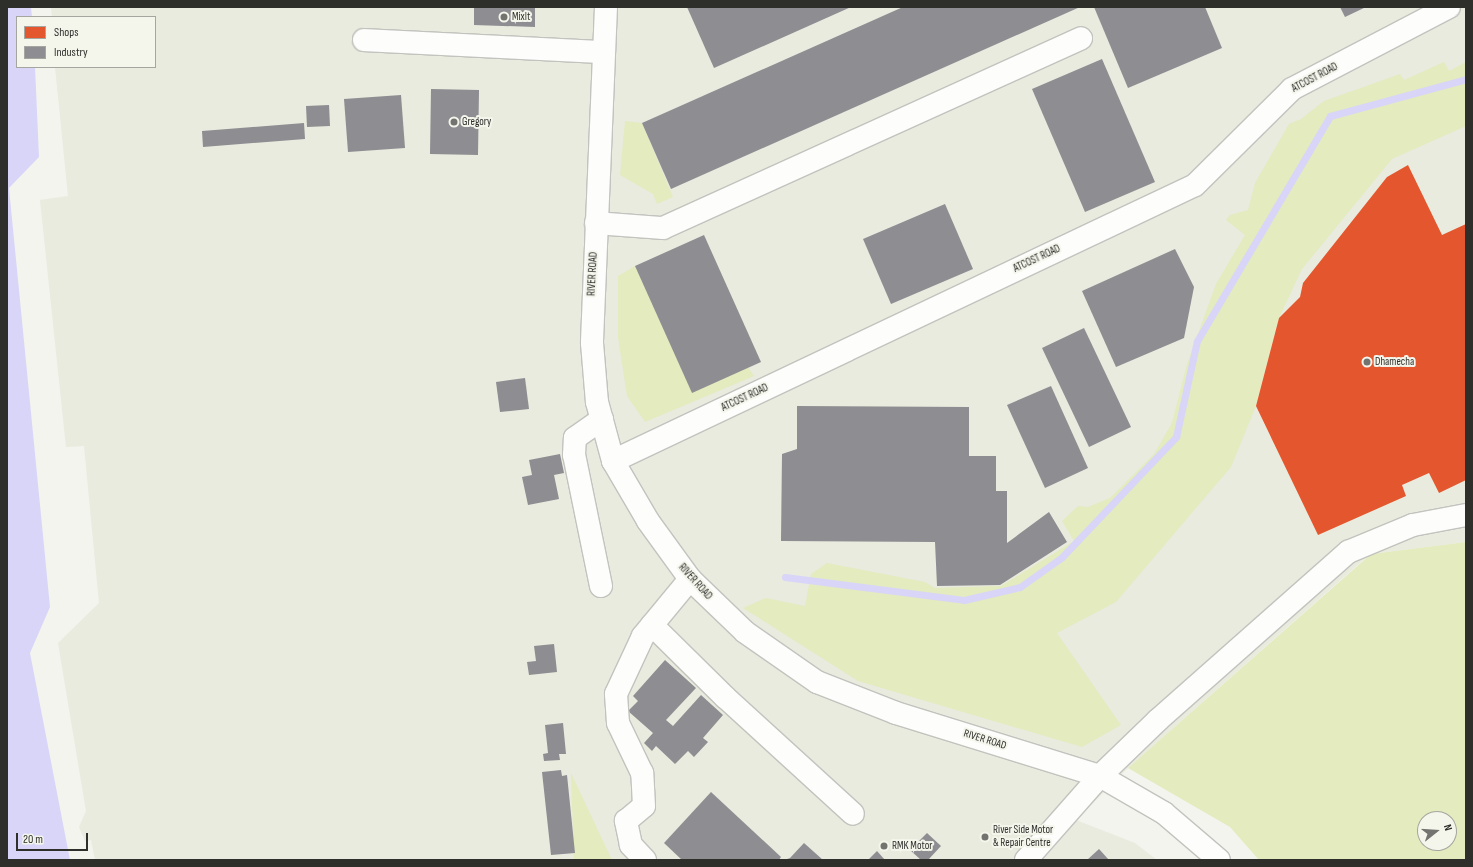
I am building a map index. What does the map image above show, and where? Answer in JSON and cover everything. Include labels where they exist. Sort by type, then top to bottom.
[{"type":"street","name":"RIVER ROAD","points":[[606,7],[592,343],[602,419],[613,461],[648,521],[690,579],[745,632],[817,682],[896,712],[1100,776],[1164,813],[1220,860]]},
{"type":"street","name":"ATCOST ROAD","points":[[613,461],[1195,185],[1292,89],[1442,12]]},
{"type":"street","points":[[596,223],[663,228],[1081,38]]},
{"type":"street","points":[[364,40],[604,52]]},
{"type":"street","points":[[601,586],[574,455],[575,438],[602,419]]},
{"type":"street","points":[[1026,860],[1100,776],[1207,673],[1348,552],[1413,525],[1466,515]]},
{"type":"street","points":[[645,860],[631,845],[626,821],[644,806],[642,773],[618,723],[616,694],[643,636],[690,579]]},
{"type":"street","points":[[652,625],[724,697],[853,814]]},
{"type":"shaded area","points":[[51,7],[1466,7],[1466,542],[1370,554],[1128,768],[1076,820],[1135,843],[1157,860],[95,860],[91,840],[85,841],[79,827],[86,811],[58,643],[99,603],[84,446],[66,447],[40,200],[68,196],[55,68],[156,68],[156,16],[52,16]]},
{"type":"green space","points":[[1444,62],[1449,71],[1466,62],[1466,126],[1392,159],[1302,269],[1279,318],[1256,406],[1231,467],[1116,602],[1057,633],[1121,725],[1082,747],[858,681],[743,608],[766,598],[805,606],[811,574],[827,563],[925,582],[935,588],[1001,586],[1074,541],[1062,521],[1078,506],[1088,507],[1110,498],[1154,454],[1172,423],[1187,364],[1216,284],[1245,235],[1226,220],[1230,215],[1248,210],[1255,183],[1289,124],[1301,119],[1324,101],[1400,74],[1404,80]]},
{"type":"green space","points":[[625,121],[642,123],[673,197],[657,204],[653,194],[620,175]]},
{"type":"green space","points":[[635,266],[748,367],[754,376],[645,422],[627,396],[618,337],[618,276]]},
{"type":"green space","points":[[1466,542],[1466,860],[1259,860],[1230,827],[1128,768],[1371,554]]},
{"type":"green space","points":[[571,773],[612,860],[574,860]]},
{"type":"water","points":[[7,7],[31,7],[32,16],[16,16],[16,68],[35,68],[39,157],[9,188],[50,607],[30,653],[70,860],[7,860]]},
{"type":"building: Shops","name":"Dhamecha","points":[[1408,165],[1442,235],[1466,224],[1466,480],[1439,493],[1429,473],[1402,485],[1406,496],[1318,535],[1256,406],[1279,318],[1300,297],[1303,283],[1387,177]]},
{"type":"building: Industry","name":"MixIt","points":[[535,7],[535,27],[474,25],[474,8]]},
{"type":"building: Industry","points":[[687,7],[851,7],[714,68]]},
{"type":"building: Industry","points":[[903,7],[1080,7],[671,189],[642,123]]},
{"type":"building: Industry","points":[[1094,7],[1205,7],[1222,48],[1128,88]]},
{"type":"building: Industry","points":[[1340,7],[1366,7],[1345,17]]},
{"type":"building: Industry","points":[[1102,59],[1155,182],[1085,212],[1032,89]]},
{"type":"building: Industry","name":"Gregory","points":[[431,89],[479,90],[478,155],[430,154]]},
{"type":"building: Industry","points":[[401,95],[405,148],[348,152],[344,99]]},
{"type":"building: Industry","points":[[329,105],[330,126],[307,127],[306,106]]},
{"type":"building: Industry","points":[[304,123],[305,139],[203,147],[202,131]]},
{"type":"building: Industry","points":[[945,204],[973,269],[891,304],[863,239]]},
{"type":"building: Industry","points":[[704,235],[761,362],[692,393],[635,266]]},
{"type":"building: Industry","points":[[1175,249],[1194,287],[1184,338],[1116,367],[1082,291]]},
{"type":"building: Industry","points":[[1084,328],[1131,427],[1089,447],[1042,348]]},
{"type":"building: Industry","points":[[525,378],[529,409],[500,412],[496,382]]},
{"type":"building: Industry","points":[[1051,386],[1088,468],[1045,488],[1007,405]]},
{"type":"building: Industry","points":[[797,406],[969,407],[969,456],[996,456],[996,491],[1007,491],[1007,543],[1049,512],[1067,542],[1000,585],[937,586],[935,542],[781,541],[782,454],[797,449]]},
{"type":"building: Industry","points":[[560,454],[564,473],[554,475],[559,499],[528,505],[522,477],[532,475],[529,460]]},
{"type":"building: Industry","points":[[554,644],[557,672],[529,675],[527,662],[536,661],[534,646]]},
{"type":"building: Industry","points":[[665,660],[696,688],[666,720],[673,726],[701,695],[723,715],[703,738],[708,742],[694,757],[688,751],[675,764],[656,746],[652,751],[644,743],[653,733],[628,711],[638,701],[633,696]]},
{"type":"building: Industry","points":[[563,723],[566,754],[559,754],[560,760],[544,761],[543,754],[548,753],[545,725]]},
{"type":"building: Industry","points":[[561,770],[562,776],[567,775],[575,853],[551,855],[542,772]]},
{"type":"building: Industry","points":[[711,792],[781,857],[779,860],[682,860],[664,843]]},
{"type":"building: Industry","points":[[927,833],[941,846],[928,860],[921,860],[910,850]]},
{"type":"building: Industry","points":[[804,843],[823,860],[784,860],[790,858]]},
{"type":"building: Industry","points":[[1099,849],[1109,860],[1087,860]]},
{"type":"building: Industry","points":[[877,851],[885,860],[868,860]]},
{"type":"waterway","points":[[785,577],[964,600],[1020,587],[1062,557],[1176,437],[1197,341],[1330,116],[1466,79]]},
{"type":"place","name":"MixIt","points":[[504,17]]},
{"type":"place","name":"Gregory","points":[[454,122]]},
{"type":"place","name":"Dhamecha","points":[[1367,362]]},
{"type":"place","name":"River Side Motor & Repair Centre","points":[[985,837]]},
{"type":"place","name":"RMK Motor","points":[[884,846]]}]
